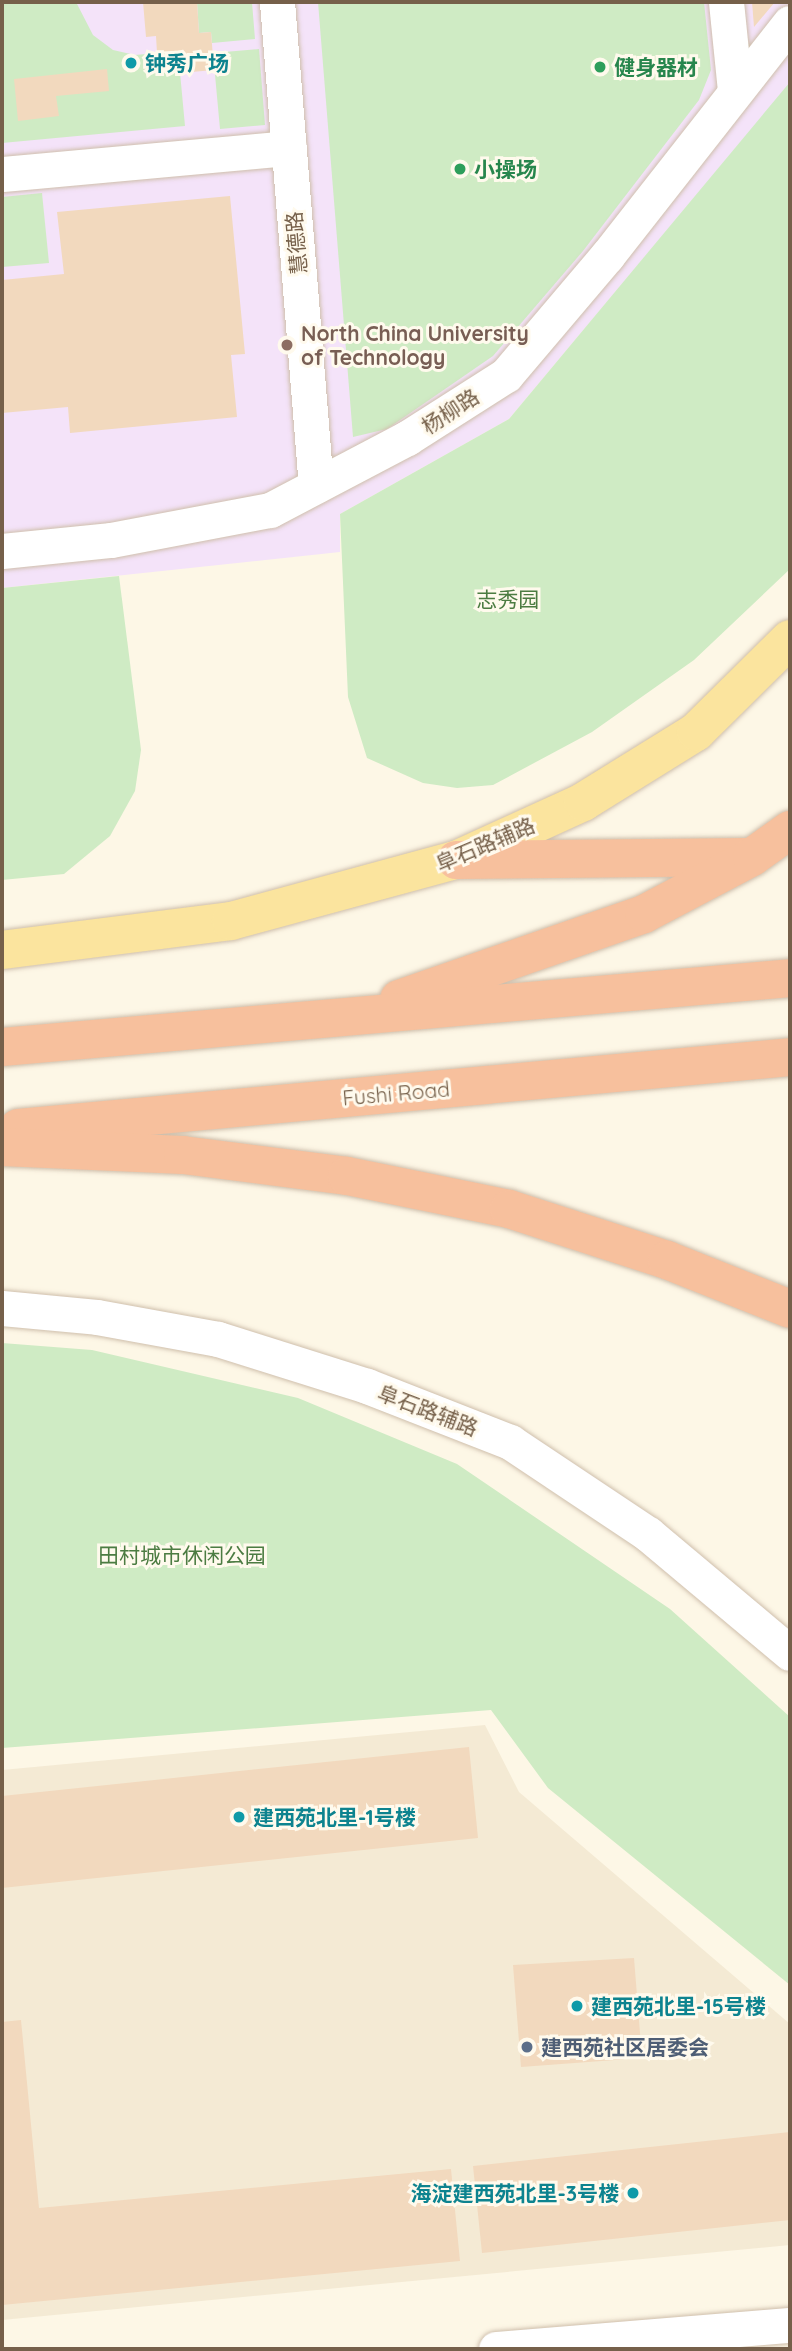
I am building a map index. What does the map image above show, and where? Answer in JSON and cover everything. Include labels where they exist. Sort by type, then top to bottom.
[{"type":"highway","points":[[344,1018],[645,914],[752,857],[790,830]]},
{"type":"highway","points":[[456,860],[752,857]]},
{"type":"highway","points":[[2,1047],[790,978]]},
{"type":"highway","name":"Fushi Road","points":[[2,1129],[790,1057]]},
{"type":"highway","points":[[701,1065],[790,1070]]},
{"type":"highway","points":[[2,1147],[183,1155],[346,1176],[496,1207],[667,1260],[790,1309]]},
{"type":"main road","name":"阜石路辅路","points":[[2,950],[231,921],[456,860],[583,802],[696,732],[790,639]]},
{"type":"street","name":"慧德路","points":[[277,2],[316,485]]},
{"type":"street","points":[[726,2],[735,91]]},
{"type":"street","name":"杨柳路","points":[[2,551],[111,540],[271,510],[407,438],[506,375],[607,256],[790,23]]},
{"type":"street","points":[[2,174],[289,148]]},
{"type":"street","name":"阜石路辅路","points":[[2,1308],[97,1317],[218,1339],[367,1386],[510,1442],[648,1534],[790,1653]]},
{"type":"street","points":[[496,2349],[616,2344],[790,2325]]},
{"type":"shaded area","name":"North China University of Technology","points":[[2,2],[790,2],[790,83],[509,419],[340,514],[340,552],[2,588]]},
{"type":"shaded area","points":[[485,1725],[519,1792],[790,2024],[790,2245],[2,2320],[2,1770]]},
{"type":"green space","points":[[2,2],[76,2],[93,35],[113,50],[135,55],[178,51],[185,126],[2,143]]},
{"type":"green space","points":[[197,2],[252,2],[255,39],[212,43],[211,32],[199,33]]},
{"type":"green space","name":"小操场","points":[[318,2],[704,2],[711,70],[699,100],[583,251],[493,356],[387,429],[353,437]]},
{"type":"green space","points":[[259,49],[265,125],[220,129],[213,53]]},
{"type":"green space","name":"志秀园","points":[[790,82],[790,569],[694,660],[592,732],[493,785],[457,788],[423,783],[367,758],[348,697],[340,514],[509,419]]},
{"type":"green space","points":[[42,193],[49,263],[2,267],[2,197]]},
{"type":"green space","points":[[119,576],[141,750],[135,791],[110,836],[64,874],[2,880],[2,588]]},
{"type":"green space","name":"田村城市休闲公园","points":[[2,1343],[92,1350],[298,1398],[457,1464],[670,1609],[790,1717],[790,1985],[548,1788],[491,1710],[2,1748]]},
{"type":"building","points":[[143,2],[197,2],[199,33],[211,32],[214,70],[180,73],[178,51],[157,53],[156,36],[146,37]]},
{"type":"building","points":[[752,2],[775,2],[754,27]]},
{"type":"building","points":[[107,69],[109,91],[56,96],[59,116],[18,121],[14,79]]},
{"type":"building","points":[[230,196],[245,354],[231,355],[237,417],[70,433],[68,407],[2,413],[2,280],[64,274],[57,212]]},
{"type":"building","name":"建西苑北里-1号楼","points":[[469,1747],[478,1838],[2,1888],[2,1796]]},
{"type":"building","name":"建西苑北里-15号楼","points":[[634,1958],[642,2058],[521,2067],[513,1965]]},
{"type":"building","points":[[21,2020],[39,2208],[451,2169],[460,2261],[2,2305],[2,2022]]},
{"type":"building","name":"海淀建西苑北里-3号楼","points":[[790,2132],[790,2220],[482,2253],[473,2166]]},
{"type":"place","name":"钟秀广场","points":[[131,63]]},
{"type":"place","name":"健身器材","points":[[600,67]]},
{"type":"place","name":"小操场","points":[[460,169]]},
{"type":"place","name":"North China University of Technology","points":[[287,345]]},
{"type":"place","name":"建西苑北里-1号楼","points":[[239,1817]]},
{"type":"place","name":"建西苑北里-15号楼","points":[[577,2006]]},
{"type":"place","name":"建西苑社区居委会","points":[[527,2047]]},
{"type":"place","name":"海淀建西苑北里-3号楼","points":[[633,2193]]}]
